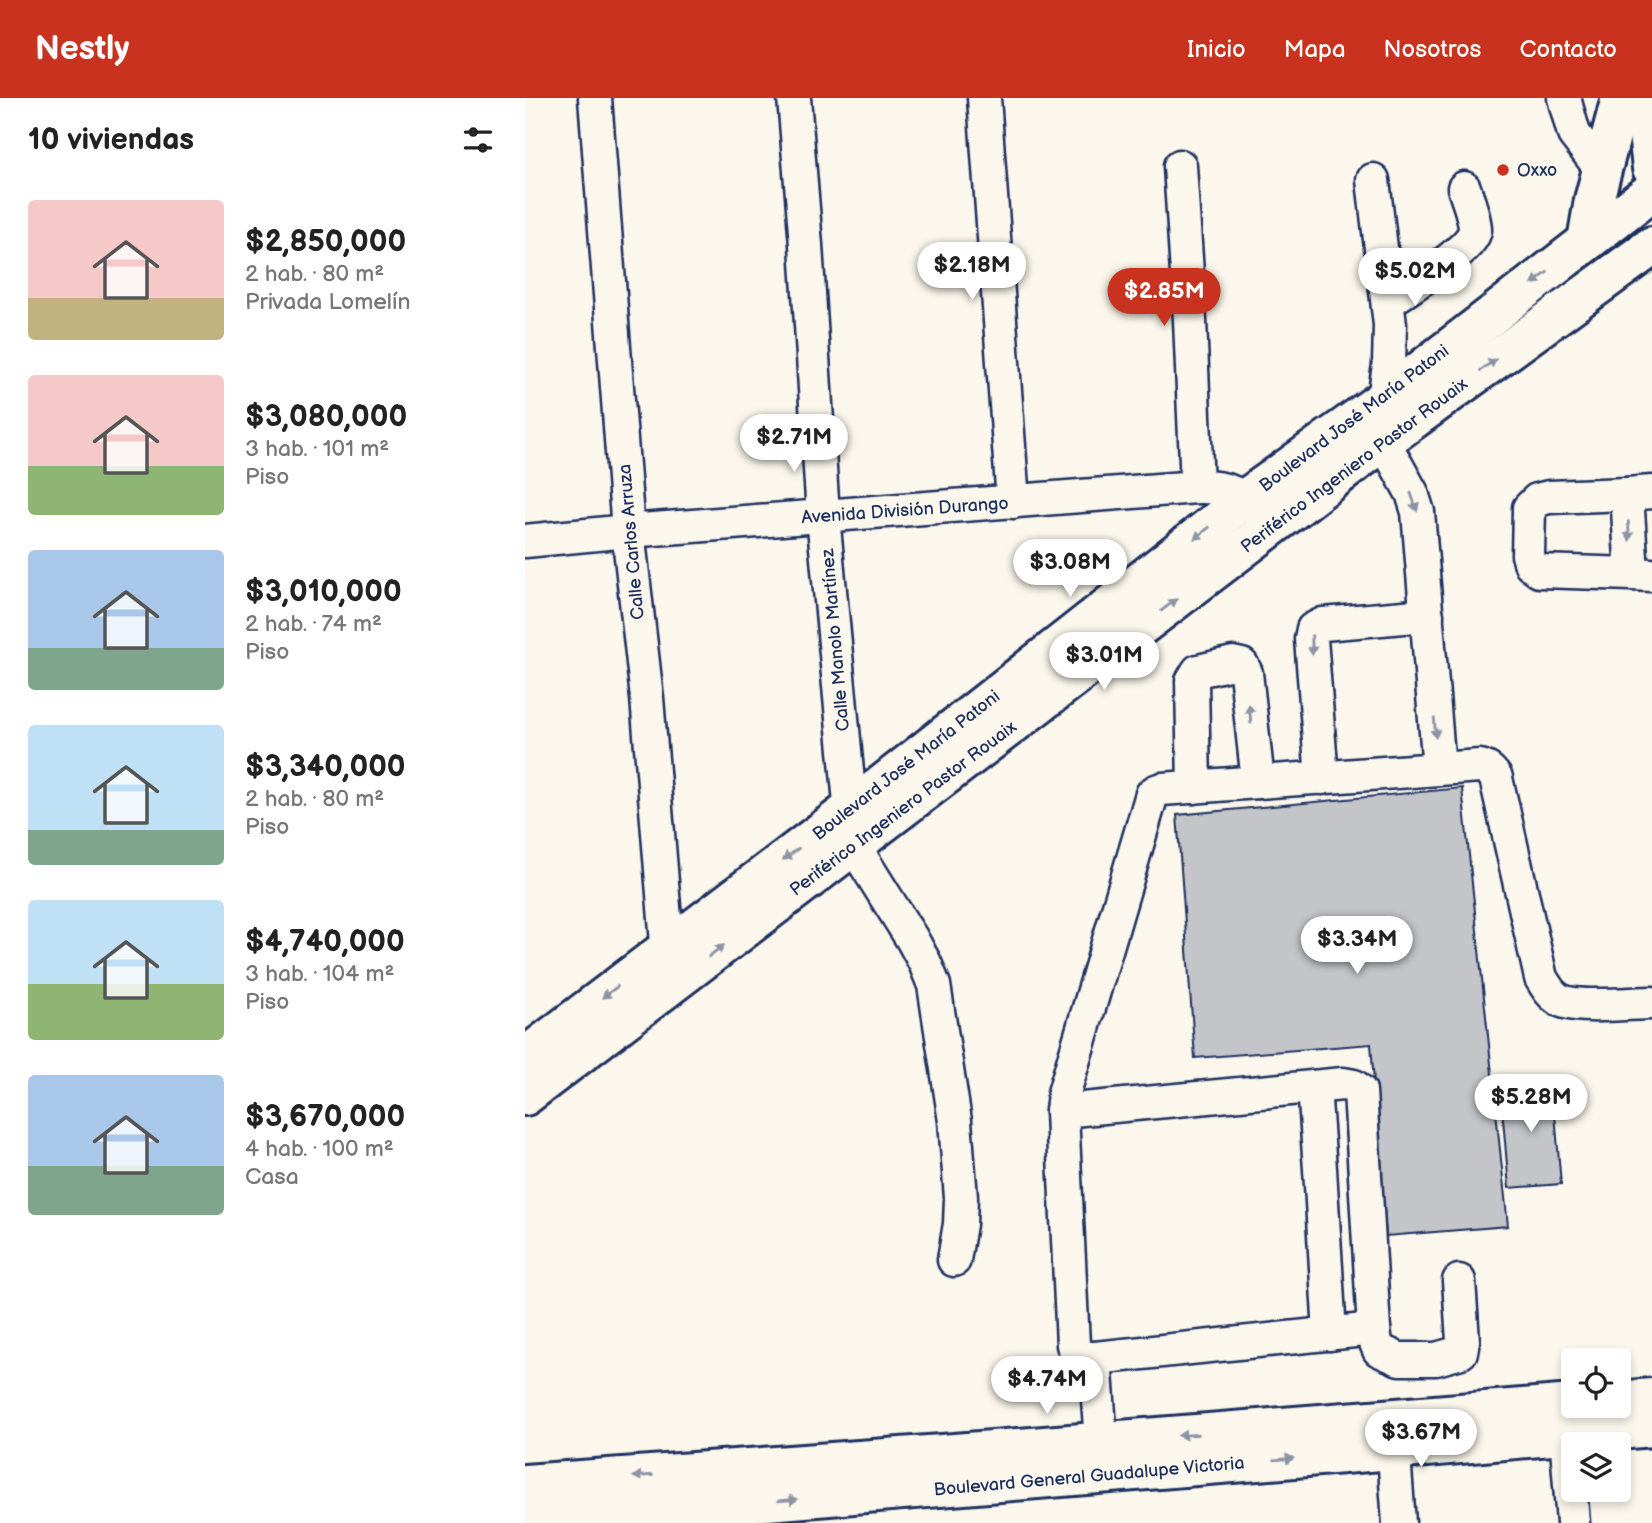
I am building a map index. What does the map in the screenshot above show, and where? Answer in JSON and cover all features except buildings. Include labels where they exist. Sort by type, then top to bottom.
[{"type":"main road","points":[[1587,241],[1601,169],[1621,98]]},
{"type":"main road","points":[[1644,98],[1652,168]]},
{"type":"main road","name":"Boulevard José María Patoni","points":[[525,1057],[667,948],[852,827],[1245,499],[1384,398],[1652,191]]},
{"type":"main road","name":"Periférico Ingeniero Pastor Rouaix","points":[[525,1096],[670,986],[852,827],[1273,525],[1652,246]]},
{"type":"main road","points":[[1631,1400],[1652,1398]]},
{"type":"main road","name":"Boulevard General Guadalupe Victoria","points":[[525,1521],[689,1502],[860,1477],[1570,1420],[1652,1427]]},
{"type":"main road","name":"Boulevard General Guadalupe Victoria","points":[[943,1471],[1101,1442],[1392,1435]]},
{"type":"main road","name":"Boulevard General Guadalupe Victoria","points":[[525,1484],[689,1502]]},
{"type":"street","name":"Calle Carlos Arruza","points":[[595,98],[628,531],[646,698],[670,986]]},
{"type":"street","name":"Calle Manolo Martínez","points":[[794,98],[823,516],[852,827]]},
{"type":"street","points":[[984,98],[1013,502]]},
{"type":"street","points":[[1564,98],[1574,134],[1601,169]]},
{"type":"street","points":[[1180,166],[1197,487]]},
{"type":"street","points":[[1373,180],[1391,343],[1384,398],[1385,440],[1412,493],[1418,512],[1439,769]]},
{"type":"street","points":[[1388,302],[1471,241],[1475,230],[1464,188]]},
{"type":"street","name":"Avenida División Durango","points":[[525,541],[1197,487],[1228,490],[1245,499],[1273,525]]},
{"type":"street","points":[[1639,493],[1642,575],[1539,571],[1531,565],[1528,555],[1529,508],[1537,500],[1549,497],[1639,493]]},
{"type":"street","points":[[1322,778],[1311,633],[1323,624],[1427,615]]},
{"type":"street","points":[[1194,787],[1192,681],[1198,671],[1233,663],[1242,666],[1246,673],[1258,782]]},
{"type":"street","points":[[1374,1329],[1095,1358],[1081,1356],[1075,1350],[1062,1111],[1064,1093],[1152,794],[1162,789],[1480,766],[1486,768],[1492,771],[1496,778],[1541,978],[1548,990],[1566,1003],[1580,1005],[1652,1003]]},
{"type":"street","points":[[852,827],[925,963],[934,985],[955,1121],[961,1198],[954,1260]]},
{"type":"street","points":[[1062,1111],[1343,1084],[1354,1086],[1360,1091],[1375,1343],[1379,1350],[1399,1359],[1436,1359],[1461,1352],[1463,1341],[1459,1281]]},
{"type":"street","points":[[1314,1087],[1330,1334]]},
{"type":"street","points":[[1095,1358],[1101,1442]]},
{"type":"street","points":[[1570,1420],[1573,1523]]},
{"type":"street","points":[[1392,1435],[1399,1523]]},
{"type":"place","name":"Oxxo","points":[[1503,170]]}]
